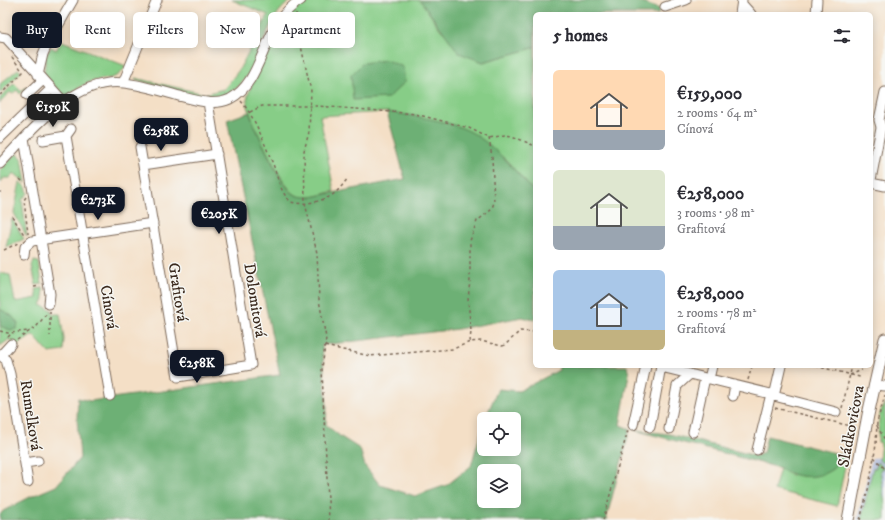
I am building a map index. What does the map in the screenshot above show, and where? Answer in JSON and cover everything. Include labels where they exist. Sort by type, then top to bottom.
[{"type":"main road","name":"Sládkovičova","points":[[848,520],[880,385],[885,339]]},
{"type":"street","points":[[27,95],[41,77],[43,54],[73,0]]},
{"type":"street","points":[[123,82],[157,0]]},
{"type":"street","points":[[0,164],[24,138],[64,102],[76,93],[92,86],[123,82],[208,102],[224,101],[236,95],[250,79],[278,19],[292,5],[300,0]]},
{"type":"street","points":[[665,7],[686,0]]},
{"type":"street","points":[[816,12],[817,0]]},
{"type":"street","points":[[740,12],[742,2]]},
{"type":"street","points":[[742,2],[750,12]]},
{"type":"street","points":[[2,36],[64,102]]},
{"type":"street","points":[[0,138],[51,88]]},
{"type":"street","points":[[873,172],[882,127],[879,120],[885,92]]},
{"type":"street","name":"Dolomitová","points":[[208,102],[251,365],[214,371]]},
{"type":"street","name":"Cínová","points":[[43,140],[69,133],[83,233],[113,385],[110,396]]},
{"type":"street","points":[[24,138],[50,294],[49,304]]},
{"type":"street","name":"Grafitová","points":[[140,147],[178,377],[214,371]]},
{"type":"street","points":[[143,165],[217,154]]},
{"type":"street","points":[[873,183],[885,186]]},
{"type":"street","points":[[24,254],[25,247],[30,242],[41,239],[153,223]]},
{"type":"street","points":[[0,355],[11,344]]},
{"type":"street","name":"Rumelková","points":[[0,355],[6,360],[10,374],[28,482]]},
{"type":"street","points":[[633,425],[646,368]]},
{"type":"street","points":[[650,427],[661,368]]},
{"type":"street","name":"Sládkovičova","points":[[665,368],[735,385],[839,414]]},
{"type":"street","points":[[692,432],[711,368]]},
{"type":"street","points":[[757,450],[770,395],[775,392],[781,368]]},
{"type":"street","points":[[669,429],[678,386],[690,374]]},
{"type":"street","points":[[733,396],[735,385]]},
{"type":"street","points":[[25,463],[38,461]]},
{"type":"path","points":[[292,5],[297,16],[297,28],[311,92],[309,132],[304,151],[305,203],[317,253],[319,300],[326,338],[322,368],[329,520]]},
{"type":"path","points":[[8,52],[23,72]]},
{"type":"path","points":[[0,95],[30,65]]},
{"type":"path","points":[[236,95],[250,112],[282,192],[291,202],[305,203],[336,193],[348,178]]},
{"type":"path","points":[[250,112],[262,106],[311,106],[346,107],[429,116],[469,128],[489,138],[505,135],[512,136],[533,145]]},
{"type":"path","points":[[470,342],[471,331],[468,300],[470,280],[470,241],[477,221],[491,210],[494,203],[492,157],[489,138]]},
{"type":"path","points":[[12,216],[28,239],[24,200],[29,194]]},
{"type":"path","points":[[4,250],[24,241]]},
{"type":"path","points":[[11,344],[30,331],[46,316],[50,309],[50,336]]},
{"type":"path","points":[[0,331],[8,333],[30,331]]},
{"type":"path","points":[[325,346],[370,356],[453,349],[470,342],[481,341],[502,346],[520,331],[533,332]]},
{"type":"path","points":[[746,388],[751,368]]},
{"type":"path","points":[[824,368],[860,377]]},
{"type":"path","points":[[839,424],[839,414],[852,368]]},
{"type":"path","points":[[850,375],[862,370]]},
{"type":"path","points":[[860,520],[869,486],[880,407],[884,401],[885,395]]},
{"type":"path","points":[[768,406],[855,427]]},
{"type":"path","points":[[603,520],[627,433],[629,428],[633,425]]},
{"type":"path","points":[[877,426],[885,440]]},
{"type":"path","points":[[874,457],[885,469]]},
{"type":"shaded area","points":[[885,454],[885,520],[857,520],[872,458],[883,457]]},
{"type":"green space","points":[[232,0],[292,0],[279,12],[268,12],[268,15]]},
{"type":"green space","points":[[309,0],[420,0],[441,30],[483,62],[533,48],[533,191],[507,161],[475,135],[448,124],[387,112],[320,116],[334,191],[310,197],[300,197],[296,195],[290,190],[283,180],[267,152],[253,122],[247,101],[248,95],[268,47],[355,48],[355,12],[291,12]]},
{"type":"green space","points":[[420,0],[634,0],[660,9],[659,12],[533,12],[533,48],[483,62],[459,53]]},
{"type":"green space","points":[[268,15],[268,30],[257,57],[240,85],[226,94],[208,98],[136,80],[135,78],[205,94],[224,89],[239,70],[251,48],[260,48],[260,30]]},
{"type":"green space","points":[[62,41],[70,44],[70,48],[80,48],[126,66],[119,75],[115,77],[90,82],[68,95],[63,94],[44,75],[46,55],[50,48],[56,50],[57,48],[62,48]]},
{"type":"green space","points":[[386,60],[403,67],[405,82],[388,98],[353,100],[351,75],[363,63]]},
{"type":"green space","points":[[18,69],[21,72],[0,93],[0,84]]},
{"type":"green space","points":[[14,83],[22,91],[26,87],[26,92],[24,90],[20,94],[17,90],[12,94],[10,92],[0,103],[0,98]]},
{"type":"green space","points":[[249,112],[276,171],[283,182],[296,195],[301,197],[311,197],[405,179],[387,112],[433,120],[467,130],[485,141],[493,148],[508,162],[533,191],[533,320],[522,317],[458,329],[322,345],[327,406],[326,425],[360,449],[365,466],[380,485],[415,496],[447,485],[471,466],[477,445],[477,456],[521,456],[521,412],[488,412],[498,389],[519,391],[559,370],[559,368],[628,368],[629,374],[620,425],[630,429],[606,520],[0,520],[0,515],[3,511],[56,486],[80,458],[77,418],[78,398],[90,401],[280,375],[227,120]]},
{"type":"green space","points":[[18,154],[22,158],[26,183],[14,173],[10,178],[4,178],[0,183],[0,171],[14,155]]},
{"type":"green space","points":[[20,182],[26,187],[28,193],[22,200],[27,237],[14,213]]},
{"type":"green space","points":[[12,219],[24,239],[6,247]]},
{"type":"green space","points":[[34,261],[39,262],[42,284],[36,285],[32,266]]},
{"type":"green space","points":[[0,273],[10,275],[15,302],[37,298],[36,289],[43,288],[44,299],[41,305],[52,310],[52,314],[60,314],[64,339],[63,351],[49,353],[33,335],[15,347],[10,339],[0,346]]},
{"type":"green space","points":[[0,309],[12,316],[18,324],[16,329],[10,330],[0,326]]},
{"type":"green space","points":[[885,403],[885,458],[883,463],[879,460],[881,443],[878,442],[880,416],[882,407]]},
{"type":"green space","points":[[634,430],[669,434],[756,456],[763,453],[767,436],[843,455],[831,470],[825,473],[812,476],[798,476],[780,468]]},
{"type":"green space","points":[[843,455],[847,456],[837,506],[774,490],[780,468],[790,475],[832,469]]},
{"type":"green space","points":[[877,462],[884,468],[880,469],[885,505],[885,520],[861,520],[873,468],[876,468]]}]
